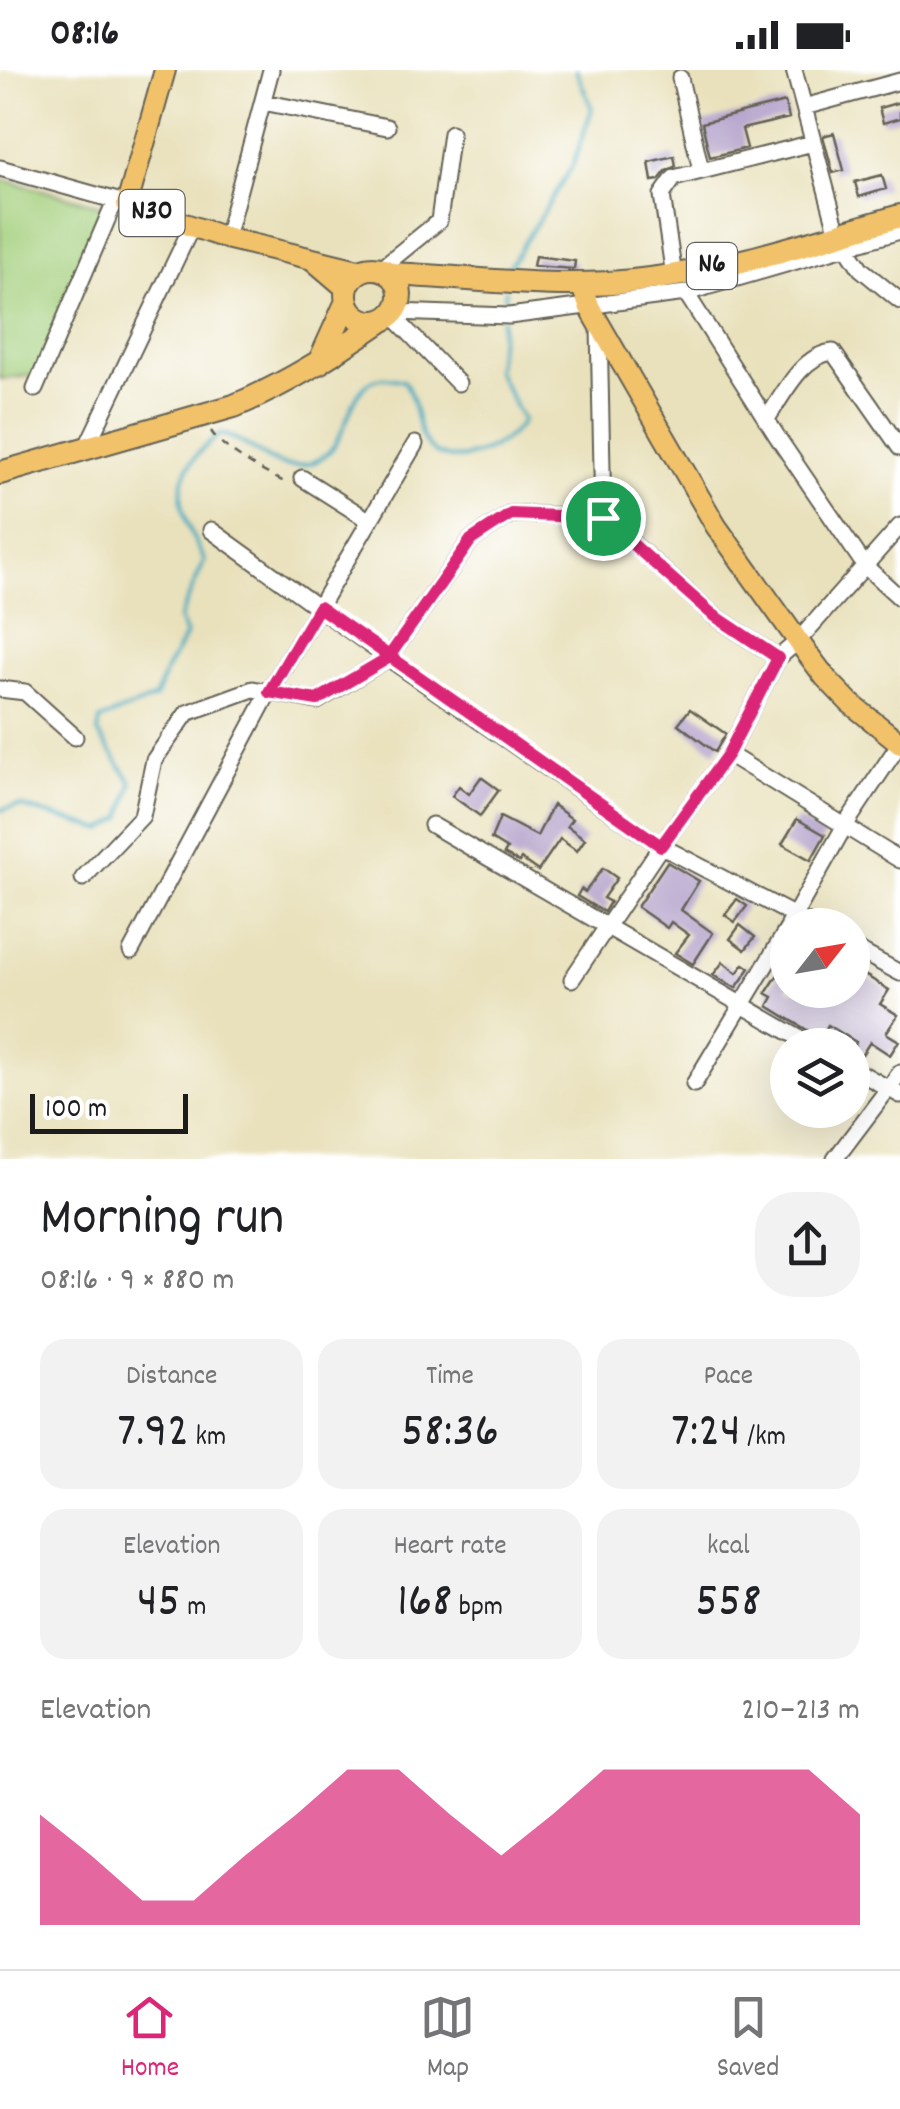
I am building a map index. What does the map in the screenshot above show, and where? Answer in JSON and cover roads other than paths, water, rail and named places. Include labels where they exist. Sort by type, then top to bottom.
[{"type":"highway","name":"N6","points":[[365,281],[454,276],[581,284],[680,284],[842,240],[900,216]]},
{"type":"highway","points":[[0,472],[234,406],[266,393],[454,276]]},
{"type":"highway","points":[[365,281],[399,288],[391,313]]},
{"type":"highway","points":[[365,281],[352,312],[361,320],[391,313]]},
{"type":"highway","points":[[319,363],[365,281]]},
{"type":"main road","name":"N30","points":[[165,70],[121,202],[226,238],[311,259],[365,281]]},
{"type":"main road","points":[[581,284],[594,316],[716,526],[798,641],[850,703],[900,743]]},
{"type":"street","points":[[226,238],[271,70]]},
{"type":"street","points":[[794,70],[842,240],[862,269],[900,301]]},
{"type":"street","points":[[680,78],[701,170]]},
{"type":"street","points":[[804,107],[900,81]]},
{"type":"street","points":[[263,102],[387,127]]},
{"type":"street","points":[[365,281],[439,221],[451,133]]},
{"type":"street","points":[[814,142],[674,178],[662,195],[680,284],[865,566],[900,598]]},
{"type":"street","points":[[0,168],[121,202],[35,389]]},
{"type":"street","points":[[87,446],[192,226]]},
{"type":"street","points":[[842,240],[900,231]]},
{"type":"street","points":[[391,313],[594,316],[680,284]]},
{"type":"street","points":[[391,313],[458,384]]},
{"type":"street","points":[[594,316],[603,518]]},
{"type":"street","points":[[766,420],[809,360],[832,352],[900,448]]},
{"type":"street","points":[[131,951],[269,692],[415,444]]},
{"type":"street","points":[[302,478],[370,521]]},
{"type":"street","points":[[83,878],[142,816],[154,760],[187,714],[253,689],[317,700],[388,658],[471,540],[511,514],[603,518],[712,614],[778,658]]},
{"type":"street","points":[[572,979],[728,754],[778,658],[798,641],[900,526]]},
{"type":"street","points":[[211,530],[388,658],[661,846],[770,911]]},
{"type":"street","points":[[0,689],[26,692],[75,737]]},
{"type":"street","points":[[798,908],[844,827],[900,743]]},
{"type":"street","points":[[728,754],[900,860]]},
{"type":"street","points":[[432,825],[780,1028]]},
{"type":"street","points":[[694,1084],[770,956]]},
{"type":"street","points":[[870,957],[900,973]]},
{"type":"street","points":[[835,1159],[895,1092],[900,1073]]},
{"type":"street","points":[[870,1078],[895,1092]]},
{"type":"waterway","points":[[507,275],[572,167],[592,109],[576,70]]},
{"type":"waterway","points":[[503,310],[506,290]]},
{"type":"waterway","points":[[0,810],[19,806],[103,830],[122,818],[132,783],[98,733],[100,720],[155,698],[186,635],[179,619],[205,560],[188,524],[182,492],[191,462],[203,448],[221,434],[283,465],[313,463],[338,440],[367,384],[383,378],[404,381],[424,440],[439,455],[465,457],[494,447],[523,420],[496,370],[502,319]]}]
